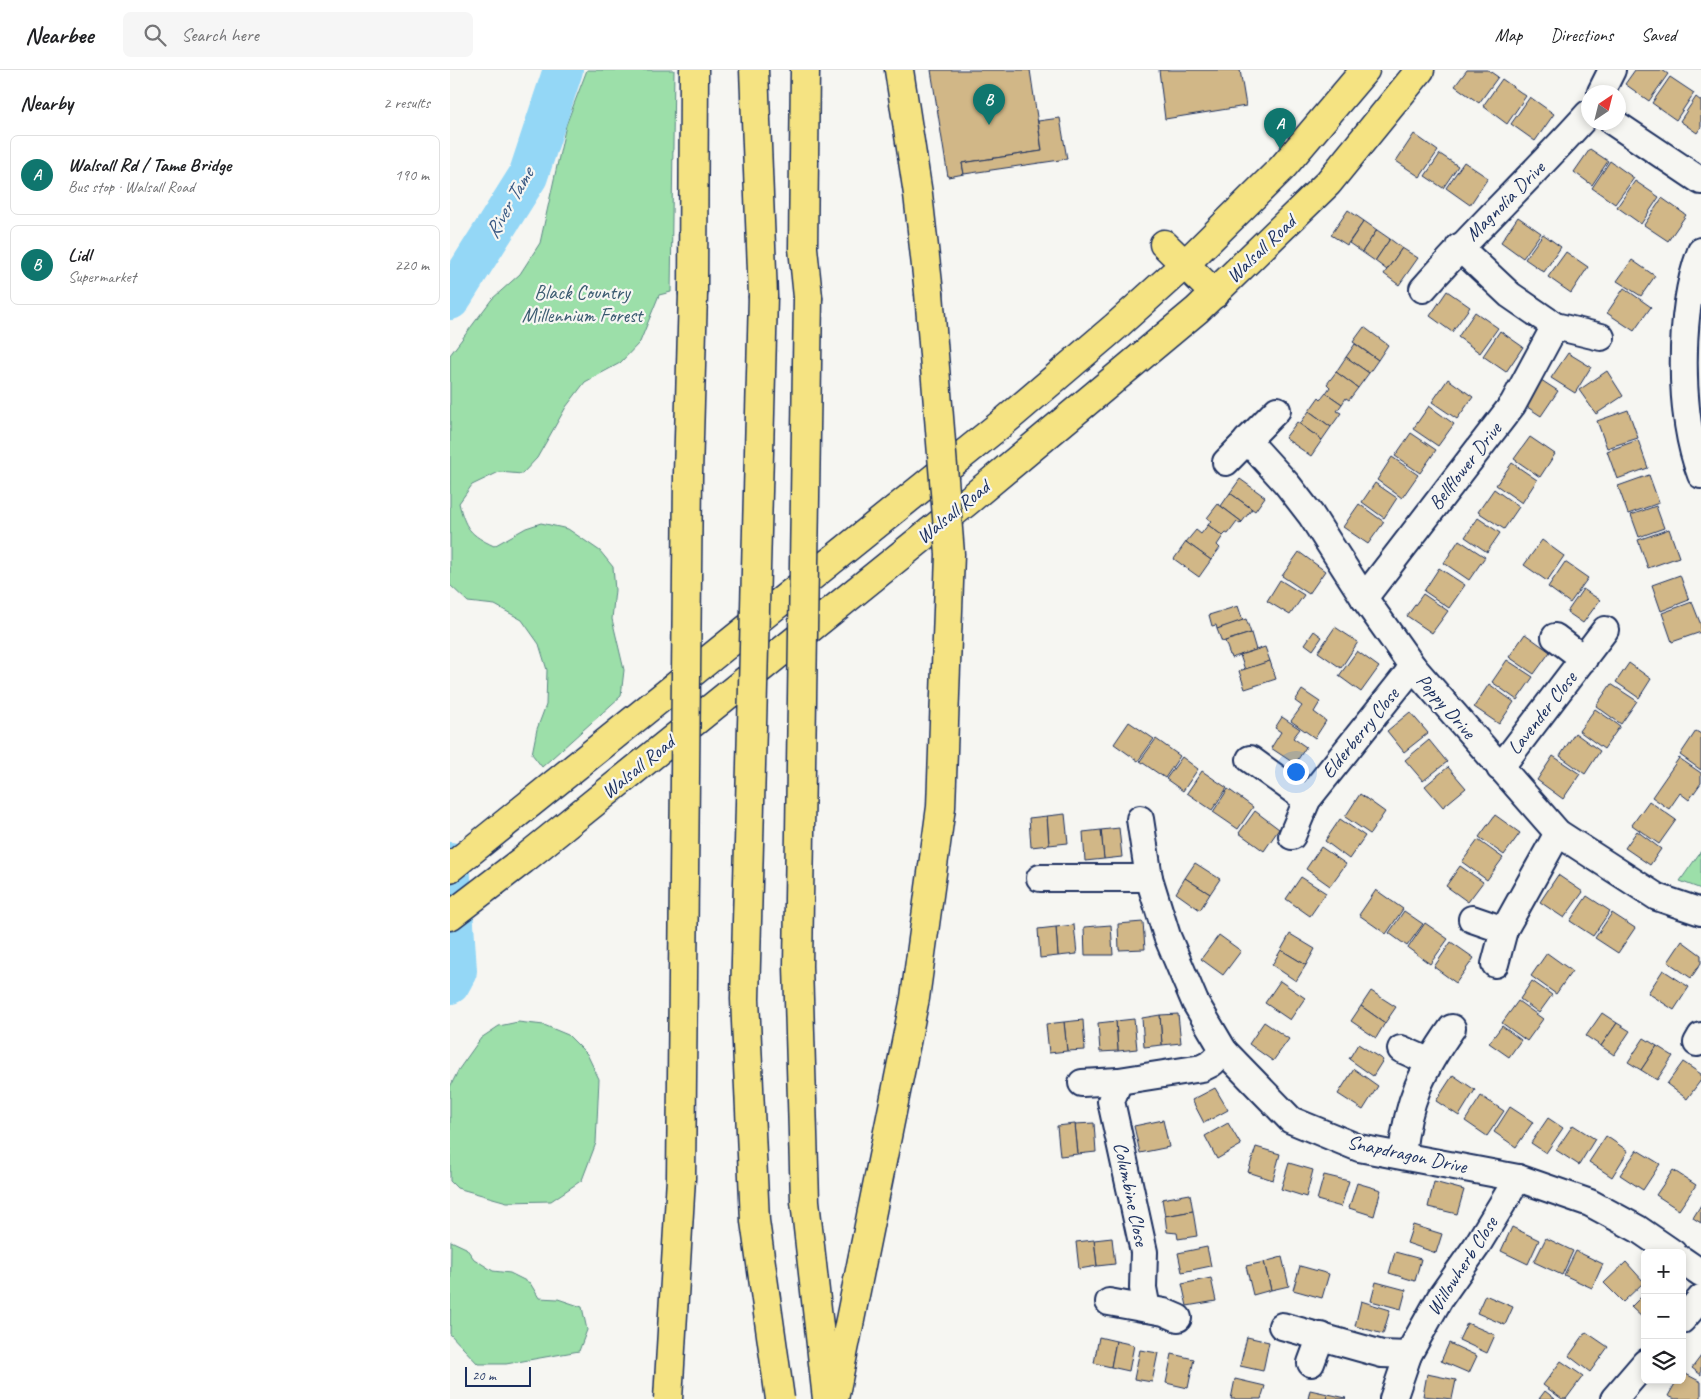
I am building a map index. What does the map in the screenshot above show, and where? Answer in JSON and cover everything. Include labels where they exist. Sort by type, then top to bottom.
[{"type":"main road","points":[[668,1399],[681,1178],[688,474],[693,293],[694,70]]},
{"type":"main road","points":[[754,70],[763,296],[745,999],[755,1221],[780,1399]]},
{"type":"main road","points":[[805,70],[803,248],[808,296],[798,966],[805,1201],[827,1399]]},
{"type":"main road","points":[[834,1399],[915,998],[941,808],[950,554],[929,293],[899,70]]},
{"type":"main road","name":"Walsall Road","points":[[450,868],[1006,420],[1115,327],[1184,264],[1282,168],[1365,70]]},
{"type":"main road","name":"Walsall Road","points":[[450,916],[523,860],[961,507],[1215,294],[1328,183],[1420,70]]},
{"type":"main road","points":[[1164,244],[1215,294]]},
{"type":"street","points":[[1604,85],[1612,70]]},
{"type":"street","name":"Magnolia Drive","points":[[1422,289],[1459,247],[1543,164],[1581,122]]},
{"type":"street","points":[[1625,130],[1701,181]]},
{"type":"street","points":[[1459,247],[1510,295],[1555,326],[1601,337]]},
{"type":"street","points":[[1701,251],[1695,267],[1684,333],[1688,416],[1693,454],[1701,475]]},
{"type":"street","name":"Bellflower Drive","points":[[1364,598],[1512,404],[1555,326]]},
{"type":"street","points":[[1226,462],[1277,410]]},
{"type":"street","name":"Poppy Drive","points":[[1247,440],[1287,484],[1311,515],[1364,598],[1412,667],[1558,833],[1657,897],[1701,912]]},
{"type":"street","name":"Lavender Close","points":[[1500,768],[1605,630]]},
{"type":"street","name":"Lavender Close","points":[[1554,637],[1584,659]]},
{"type":"street","name":"Elderberry Close","points":[[1292,836],[1307,800],[1412,667]]},
{"type":"street","points":[[1250,759],[1307,800]]},
{"type":"street","name":"Snapdragon Drive","points":[[1140,819],[1149,878],[1167,936],[1196,1002],[1224,1051],[1291,1120],[1359,1148],[1402,1154],[1518,1178],[1590,1203],[1638,1229],[1667,1249]]},
{"type":"street","points":[[1495,964],[1504,930],[1558,833]]},
{"type":"street","points":[[1040,878],[1149,878]]},
{"type":"street","points":[[1472,919],[1504,930]]},
{"type":"street","points":[[1402,1154],[1406,1122],[1428,1061],[1452,1028]]},
{"type":"street","points":[[1401,1049],[1428,1061]]},
{"type":"street","points":[[1082,1083],[1119,1082],[1202,1068],[1212,1063],[1224,1051]]},
{"type":"street","name":"Columbine Close","points":[[1119,1082],[1111,1101],[1144,1252],[1143,1288],[1147,1309]]},
{"type":"street","name":"Willowherb Close","points":[[1393,1399],[1408,1355],[1440,1298],[1476,1247],[1518,1178]]},
{"type":"street","points":[[1686,1263],[1701,1273]]},
{"type":"street","points":[[1686,1315],[1701,1298]]},
{"type":"street","points":[[1109,1302],[1147,1309],[1178,1318]]},
{"type":"street","points":[[1282,1326],[1382,1354],[1408,1355]]},
{"type":"street","points":[[1311,1363],[1321,1336]]},
{"type":"street","points":[[1614,1399],[1641,1369]]},
{"type":"green space","name":"Black Country Millennium Forest","points":[[587,70],[674,70],[671,292],[659,295],[640,342],[620,363],[585,382],[566,407],[537,458],[522,474],[499,472],[472,485],[459,503],[466,525],[470,530],[479,538],[494,546],[526,528],[541,523],[568,529],[600,551],[613,567],[615,590],[612,619],[624,670],[621,696],[542,767],[532,754],[537,729],[546,705],[547,670],[539,644],[522,620],[495,605],[468,602],[450,585],[450,355],[492,299],[520,274],[540,243],[566,125]]},
{"type":"green space","points":[[1701,851],[1701,889],[1680,881]]},
{"type":"green space","points":[[518,1022],[544,1025],[568,1035],[587,1054],[599,1079],[596,1143],[582,1180],[551,1201],[507,1202],[457,1188],[450,1181],[450,1087],[459,1069],[481,1038],[499,1026]]},
{"type":"green space","points":[[451,1241],[466,1248],[474,1259],[493,1271],[510,1273],[530,1283],[539,1298],[558,1299],[582,1307],[587,1330],[579,1351],[506,1364],[478,1364],[450,1334]]},
{"type":"building","points":[[931,70],[1030,70],[1042,151],[962,163],[964,174],[948,177]]},
{"type":"building","points":[[1159,70],[1240,70],[1246,106],[1165,119]]},
{"type":"building","points":[[1467,70],[1488,70],[1498,77],[1479,103],[1455,86]]},
{"type":"building","points":[[1635,70],[1662,70],[1668,74],[1649,101],[1625,84]]},
{"type":"building","points":[[1670,77],[1694,93],[1676,120],[1652,103]]},
{"type":"building","points":[[1502,79],[1526,96],[1507,124],[1483,106]]},
{"type":"building","points":[[1530,97],[1554,114],[1535,141],[1511,124]]},
{"type":"building","points":[[1696,97],[1701,101],[1701,127],[1697,133],[1680,121]]},
{"type":"building","points":[[1060,118],[1067,159],[964,174],[962,163],[1042,151],[1038,121]]},
{"type":"building","points":[[1414,134],[1438,151],[1420,177],[1396,161]]},
{"type":"building","points":[[1590,149],[1608,161],[1592,185],[1574,172]]},
{"type":"building","points":[[1440,154],[1458,166],[1443,188],[1425,176]]},
{"type":"building","points":[[1610,161],[1634,178],[1615,204],[1592,188]]},
{"type":"building","points":[[1464,162],[1488,178],[1470,205],[1446,188]]},
{"type":"building","points":[[1635,181],[1659,197],[1641,224],[1617,207]]},
{"type":"building","points":[[1662,198],[1686,215],[1668,241],[1644,225]]},
{"type":"building","points":[[1348,210],[1364,221],[1347,245],[1331,235]]},
{"type":"building","points":[[1518,217],[1541,233],[1523,258],[1501,242]]},
{"type":"building","points":[[1364,221],[1377,230],[1362,252],[1349,243]]},
{"type":"building","points":[[1377,230],[1390,239],[1375,261],[1362,252]]},
{"type":"building","points":[[1543,234],[1561,247],[1544,272],[1525,259]]},
{"type":"building","points":[[1390,239],[1402,248],[1387,270],[1375,261]]},
{"type":"building","points":[[1402,248],[1418,258],[1399,285],[1384,274]]},
{"type":"building","points":[[1566,252],[1588,267],[1571,293],[1548,277]]},
{"type":"building","points":[[1632,260],[1655,276],[1641,296],[1617,281]]},
{"type":"building","points":[[1624,288],[1651,307],[1634,331],[1607,313]]},
{"type":"building","points":[[1447,291],[1470,307],[1452,332],[1430,316]]},
{"type":"building","points":[[1475,312],[1498,328],[1480,353],[1458,337]]},
{"type":"building","points":[[1364,327],[1388,345],[1378,360],[1353,342]]},
{"type":"building","points":[[1500,331],[1523,347],[1506,372],[1483,356]]},
{"type":"building","points":[[1355,344],[1378,360],[1369,373],[1346,357]]},
{"type":"building","points":[[1568,353],[1591,367],[1575,393],[1551,378]]},
{"type":"building","points":[[1346,357],[1369,373],[1358,388],[1336,372]]},
{"type":"building","points":[[1607,371],[1623,396],[1596,414],[1579,390]]},
{"type":"building","points":[[1336,372],[1358,388],[1349,400],[1346,398],[1342,404],[1326,393],[1330,387],[1327,384]]},
{"type":"building","points":[[1535,376],[1558,391],[1541,416],[1518,401]]},
{"type":"building","points":[[1448,379],[1473,397],[1457,419],[1432,402]]},
{"type":"building","points":[[1326,393],[1342,404],[1337,411],[1341,413],[1331,427],[1309,411],[1319,397],[1321,399]]},
{"type":"building","points":[[1429,406],[1454,424],[1438,446],[1413,429]]},
{"type":"building","points":[[1628,410],[1638,438],[1607,448],[1597,421]]},
{"type":"building","points":[[1309,411],[1331,427],[1322,440],[1300,424]]},
{"type":"building","points":[[1297,422],[1322,440],[1311,456],[1285,438]]},
{"type":"building","points":[[1411,433],[1436,450],[1420,473],[1395,456]]},
{"type":"building","points":[[1530,437],[1555,454],[1540,477],[1514,459]]},
{"type":"building","points":[[1638,440],[1648,468],[1617,479],[1607,451]]},
{"type":"building","points":[[1392,457],[1418,475],[1402,498],[1377,480]]},
{"type":"building","points":[[1512,463],[1537,480],[1522,503],[1496,485]]},
{"type":"building","points":[[1649,475],[1659,503],[1628,514],[1618,486]]},
{"type":"building","points":[[1240,479],[1265,497],[1255,511],[1230,493]]},
{"type":"building","points":[[1375,483],[1397,498],[1384,518],[1362,502]]},
{"type":"building","points":[[1494,489],[1519,507],[1504,529],[1478,512]]},
{"type":"building","points":[[1230,493],[1252,509],[1242,522],[1221,506]]},
{"type":"building","points":[[1218,504],[1242,522],[1240,524],[1237,522],[1228,534],[1226,533],[1223,536],[1208,525],[1211,521],[1207,518]]},
{"type":"building","points":[[1359,504],[1384,522],[1368,544],[1343,527]]},
{"type":"building","points":[[1656,506],[1664,528],[1639,537],[1631,515]]},
{"type":"building","points":[[1478,518],[1500,533],[1487,552],[1465,537]]},
{"type":"building","points":[[1208,525],[1223,536],[1217,545],[1220,548],[1211,560],[1186,542],[1196,530],[1201,534]]},
{"type":"building","points":[[1669,529],[1679,557],[1648,568],[1638,540]]},
{"type":"building","points":[[1459,540],[1485,557],[1469,580],[1444,563]]},
{"type":"building","points":[[1542,540],[1564,556],[1547,581],[1524,565]]},
{"type":"building","points":[[1186,542],[1211,560],[1199,577],[1174,559]]},
{"type":"building","points":[[1299,552],[1325,571],[1309,594],[1282,576]]},
{"type":"building","points":[[1565,562],[1588,578],[1570,603],[1548,587]]},
{"type":"building","points":[[1439,568],[1465,585],[1449,608],[1424,591]]},
{"type":"building","points":[[1680,575],[1689,600],[1661,611],[1652,585]]},
{"type":"building","points":[[1280,580],[1304,595],[1290,615],[1267,601]]},
{"type":"building","points":[[1583,589],[1600,600],[1583,623],[1567,612]]},
{"type":"building","points":[[1423,594],[1448,611],[1432,633],[1407,616]]},
{"type":"building","points":[[1692,602],[1701,625],[1701,632],[1672,642],[1662,613]]},
{"type":"building","points":[[1238,606],[1243,621],[1217,629],[1216,625],[1212,626],[1209,615]]},
{"type":"building","points":[[1246,619],[1251,633],[1222,642],[1217,629]]},
{"type":"building","points":[[1335,627],[1358,642],[1341,668],[1318,652]]},
{"type":"building","points":[[1314,631],[1322,637],[1313,650],[1305,644]]},
{"type":"building","points":[[1251,633],[1256,650],[1231,658],[1225,641]]},
{"type":"building","points":[[1525,634],[1550,652],[1534,674],[1509,657]]},
{"type":"building","points":[[1265,647],[1270,661],[1245,670],[1240,655]]},
{"type":"building","points":[[1357,651],[1379,667],[1361,692],[1339,676]]},
{"type":"building","points":[[1507,660],[1533,677],[1517,700],[1492,682]]},
{"type":"building","points":[[1270,661],[1276,679],[1245,689],[1239,671]]},
{"type":"building","points":[[1629,663],[1651,679],[1639,698],[1616,682]]},
{"type":"building","points":[[1489,684],[1514,702],[1499,724],[1474,707]]},
{"type":"building","points":[[1611,684],[1637,701],[1621,724],[1596,706]]},
{"type":"building","points":[[1302,690],[1320,702],[1314,712],[1326,721],[1315,738],[1291,721],[1302,706],[1295,701]]},
{"type":"building","points":[[1595,709],[1620,726],[1604,749],[1579,731]]},
{"type":"building","points":[[1410,712],[1428,733],[1404,752],[1387,731]]},
{"type":"building","points":[[1282,717],[1300,729],[1293,738],[1306,747],[1295,764],[1271,748],[1281,732],[1275,728]]},
{"type":"building","points":[[1129,722],[1154,739],[1138,761],[1114,744]]},
{"type":"building","points":[[1696,731],[1701,734],[1701,770],[1680,755]]},
{"type":"building","points":[[1575,733],[1600,751],[1585,774],[1560,756]]},
{"type":"building","points":[[1156,739],[1180,756],[1165,778],[1140,761]]},
{"type":"building","points":[[1429,740],[1447,762],[1423,781],[1405,760]]},
{"type":"building","points":[[1553,756],[1580,774],[1563,799],[1537,780]]},
{"type":"building","points":[[1182,757],[1198,769],[1183,791],[1166,779]]},
{"type":"building","points":[[1679,758],[1701,773],[1701,783],[1689,800],[1680,793],[1669,809],[1652,797]]},
{"type":"building","points":[[1448,767],[1466,788],[1443,807],[1425,786]]},
{"type":"building","points":[[1202,771],[1227,788],[1212,810],[1187,793]]},
{"type":"building","points":[[1228,789],[1253,807],[1238,829],[1213,812]]},
{"type":"building","points":[[1360,794],[1385,812],[1370,834],[1345,817]]},
{"type":"building","points":[[1649,801],[1676,820],[1659,844],[1632,825]]},
{"type":"building","points":[[1255,811],[1279,829],[1264,851],[1239,833]]},
{"type":"building","points":[[1065,814],[1068,843],[1049,845],[1047,816]]},
{"type":"building","points":[[1495,815],[1520,833],[1504,855],[1479,837]]},
{"type":"building","points":[[1047,816],[1049,845],[1031,847],[1029,818]]},
{"type":"building","points":[[1340,819],[1365,836],[1349,859],[1325,841]]},
{"type":"building","points":[[1119,828],[1122,857],[1104,859],[1101,830]]},
{"type":"building","points":[[1101,830],[1104,859],[1085,861],[1083,832]]},
{"type":"building","points":[[1637,831],[1661,849],[1650,865],[1625,848]]},
{"type":"building","points":[[1478,840],[1503,858],[1487,880],[1462,862]]},
{"type":"building","points":[[1321,847],[1346,864],[1330,886],[1306,869]]},
{"type":"building","points":[[1195,863],[1220,879],[1210,894],[1185,878]]},
{"type":"building","points":[[1460,866],[1483,882],[1468,902],[1446,886]]},
{"type":"building","points":[[1558,875],[1583,892],[1564,918],[1540,902]]},
{"type":"building","points":[[1301,877],[1326,893],[1310,916],[1286,899]]},
{"type":"building","points":[[1185,878],[1210,894],[1200,910],[1176,893]]},
{"type":"building","points":[[1376,890],[1403,909],[1386,934],[1359,915]]},
{"type":"building","points":[[1587,896],[1610,911],[1593,936],[1570,921]]},
{"type":"building","points":[[1404,911],[1423,924],[1407,946],[1389,933]]},
{"type":"building","points":[[1612,913],[1635,928],[1618,953],[1595,938]]},
{"type":"building","points":[[1143,922],[1145,949],[1119,950],[1118,924]]},
{"type":"building","points":[[1425,923],[1448,939],[1430,964],[1408,948]]},
{"type":"building","points":[[1074,925],[1077,954],[1058,956],[1056,927]]},
{"type":"building","points":[[1111,925],[1113,955],[1085,955],[1084,927]]},
{"type":"building","points":[[1056,927],[1058,956],[1040,958],[1038,929]]},
{"type":"building","points":[[1290,934],[1315,949],[1306,965],[1281,950]]},
{"type":"building","points":[[1219,935],[1241,951],[1223,975],[1201,959]]},
{"type":"building","points":[[1682,941],[1701,955],[1701,963],[1691,978],[1668,962]]},
{"type":"building","points":[[1451,942],[1474,958],[1456,983],[1434,967]]},
{"type":"building","points":[[1281,950],[1306,965],[1296,981],[1272,965]]},
{"type":"building","points":[[1547,953],[1572,971],[1556,994],[1531,976]]},
{"type":"building","points":[[1663,970],[1689,987],[1674,1010],[1648,993]]},
{"type":"building","points":[[1280,981],[1305,998],[1290,1020],[1265,1003]]},
{"type":"building","points":[[1532,981],[1552,995],[1539,1013],[1520,999]]},
{"type":"building","points":[[1371,991],[1396,1007],[1385,1023],[1361,1006]]},
{"type":"building","points":[[1518,1001],[1543,1019],[1527,1041],[1502,1023]]},
{"type":"building","points":[[1361,1006],[1385,1023],[1376,1038],[1351,1021]]},
{"type":"building","points":[[1602,1013],[1617,1023],[1601,1046],[1586,1036]]},
{"type":"building","points":[[1178,1014],[1181,1043],[1162,1045],[1160,1015]]},
{"type":"building","points":[[1160,1015],[1162,1045],[1144,1047],[1142,1018]]},
{"type":"building","points":[[1134,1019],[1137,1049],[1118,1051],[1116,1021]]},
{"type":"building","points":[[1083,1020],[1085,1050],[1067,1051],[1064,1022]]},
{"type":"building","points":[[1116,1021],[1118,1051],[1100,1052],[1098,1023]]},
{"type":"building","points":[[1064,1022],[1067,1051],[1049,1053],[1046,1024]]},
{"type":"building","points":[[1264,1022],[1289,1039],[1273,1061],[1249,1044]]},
{"type":"building","points":[[1617,1023],[1630,1031],[1614,1055],[1601,1046]]},
{"type":"building","points":[[1502,1026],[1521,1040],[1509,1057],[1489,1043]]},
{"type":"building","points":[[1644,1038],[1657,1046],[1641,1070],[1628,1062]]},
{"type":"building","points":[[1358,1044],[1383,1060],[1373,1076],[1349,1059]]},
{"type":"building","points":[[1657,1046],[1673,1056],[1657,1080],[1641,1070]]},
{"type":"building","points":[[1683,1062],[1701,1074],[1701,1080],[1687,1099],[1667,1084]]},
{"type":"building","points":[[1354,1069],[1378,1086],[1363,1110],[1338,1094]]},
{"type":"building","points":[[1453,1075],[1475,1090],[1459,1116],[1436,1101]]},
{"type":"building","points":[[1215,1088],[1228,1110],[1204,1123],[1192,1100]]},
{"type":"building","points":[[1481,1096],[1504,1111],[1487,1136],[1465,1121]]},
{"type":"building","points":[[1510,1107],[1533,1122],[1516,1147],[1494,1132]]},
{"type":"building","points":[[1548,1118],[1563,1128],[1546,1153],[1531,1143]]},
{"type":"building","points":[[1163,1120],[1169,1147],[1140,1153],[1134,1126]]},
{"type":"building","points":[[1094,1123],[1096,1152],[1078,1154],[1075,1124]]},
{"type":"building","points":[[1228,1123],[1241,1145],[1217,1159],[1205,1136]]},
{"type":"building","points":[[1075,1124],[1078,1154],[1060,1156],[1057,1126]]},
{"type":"building","points":[[1573,1125],[1595,1139],[1579,1165],[1556,1150]]},
{"type":"building","points":[[1606,1136],[1628,1151],[1612,1177],[1589,1162]]},
{"type":"building","points":[[1256,1147],[1280,1154],[1273,1180],[1248,1172]]},
{"type":"building","points":[[1637,1150],[1660,1164],[1643,1190],[1620,1175]]},
{"type":"building","points":[[1289,1163],[1313,1170],[1306,1197],[1281,1189]]},
{"type":"building","points":[[1673,1170],[1696,1185],[1679,1210],[1656,1195]]},
{"type":"building","points":[[1324,1175],[1349,1181],[1341,1207],[1317,1200]]},
{"type":"building","points":[[1434,1182],[1464,1190],[1457,1214],[1428,1207]]},
{"type":"building","points":[[1357,1183],[1381,1190],[1374,1216],[1349,1208]]},
{"type":"building","points":[[1190,1194],[1193,1211],[1165,1216],[1162,1199]]},
{"type":"building","points":[[1701,1205],[1701,1223],[1693,1218]]},
{"type":"building","points":[[1193,1211],[1197,1236],[1178,1239],[1177,1233],[1167,1232],[1165,1216]]},
{"type":"building","points":[[1413,1225],[1442,1234],[1436,1253],[1407,1243]]},
{"type":"building","points":[[1512,1227],[1539,1240],[1528,1264],[1501,1251]]},
{"type":"building","points":[[1112,1238],[1115,1264],[1097,1266],[1094,1240]]},
{"type":"building","points":[[1546,1238],[1573,1251],[1562,1275],[1534,1262]]},
{"type":"building","points":[[1094,1240],[1097,1266],[1079,1269],[1076,1242]]},
{"type":"building","points":[[1207,1247],[1211,1266],[1182,1272],[1178,1253]]},
{"type":"building","points":[[1576,1251],[1603,1264],[1592,1288],[1564,1275]]},
{"type":"building","points":[[1395,1252],[1421,1259],[1415,1281],[1389,1273]]},
{"type":"building","points":[[1282,1257],[1289,1286],[1271,1290],[1264,1262]]},
{"type":"building","points":[[1264,1262],[1271,1290],[1253,1295],[1246,1266]]},
{"type":"building","points":[[1626,1262],[1641,1279],[1641,1285],[1623,1302],[1604,1283]]},
{"type":"building","points":[[1300,1266],[1329,1274],[1322,1298],[1293,1290]]},
{"type":"building","points":[[1211,1278],[1216,1301],[1187,1306],[1182,1284]]},
{"type":"building","points":[[1376,1282],[1406,1290],[1401,1309],[1371,1301]]},
{"type":"building","points":[[1485,1295],[1513,1307],[1505,1325],[1477,1313]]},
{"type":"building","points":[[1641,1297],[1641,1316],[1631,1307]]},
{"type":"building","points":[[1361,1301],[1390,1310],[1383,1334],[1355,1326]]},
{"type":"building","points":[[1467,1323],[1495,1335],[1487,1353],[1459,1340]]},
{"type":"building","points":[[1586,1332],[1608,1347],[1590,1372],[1569,1356]]},
{"type":"building","points":[[1099,1337],[1116,1341],[1111,1367],[1094,1363]]},
{"type":"building","points":[[1247,1337],[1269,1342],[1263,1371],[1240,1366]]},
{"type":"building","points":[[1116,1341],[1134,1345],[1129,1371],[1111,1367]]},
{"type":"building","points":[[1449,1343],[1477,1356],[1469,1373],[1441,1361]]},
{"type":"building","points":[[1140,1350],[1158,1353],[1152,1382],[1134,1379]]},
{"type":"building","points":[[1172,1354],[1194,1359],[1188,1388],[1166,1383]]},
{"type":"building","points":[[1701,1356],[1701,1375],[1692,1368]]},
{"type":"building","points":[[1561,1361],[1583,1376],[1566,1399],[1562,1399],[1543,1385]]},
{"type":"building","points":[[1427,1374],[1456,1380],[1452,1399],[1423,1396]]},
{"type":"building","points":[[1686,1374],[1701,1382],[1701,1399],[1675,1399],[1668,1396],[1675,1384],[1686,1384]]},
{"type":"building","points":[[1235,1379],[1265,1386],[1261,1399],[1231,1399]]},
{"type":"building","points":[[1310,1390],[1328,1394],[1327,1399],[1308,1399]]},
{"type":"building","points":[[1545,1391],[1555,1399],[1539,1399]]},
{"type":"building","points":[[1328,1394],[1346,1398],[1327,1399]]},
{"type":"waterway","name":"River Tame","points":[[450,300],[528,176],[563,70]]},
{"type":"waterway","name":"River Tame","points":[[450,862],[457,971],[450,984]]},
{"type":"place","name":"Lidl","points":[[989,125]]},
{"type":"place","name":"Walsall Rd / Tame Bridge","points":[[1280,149]]}]
